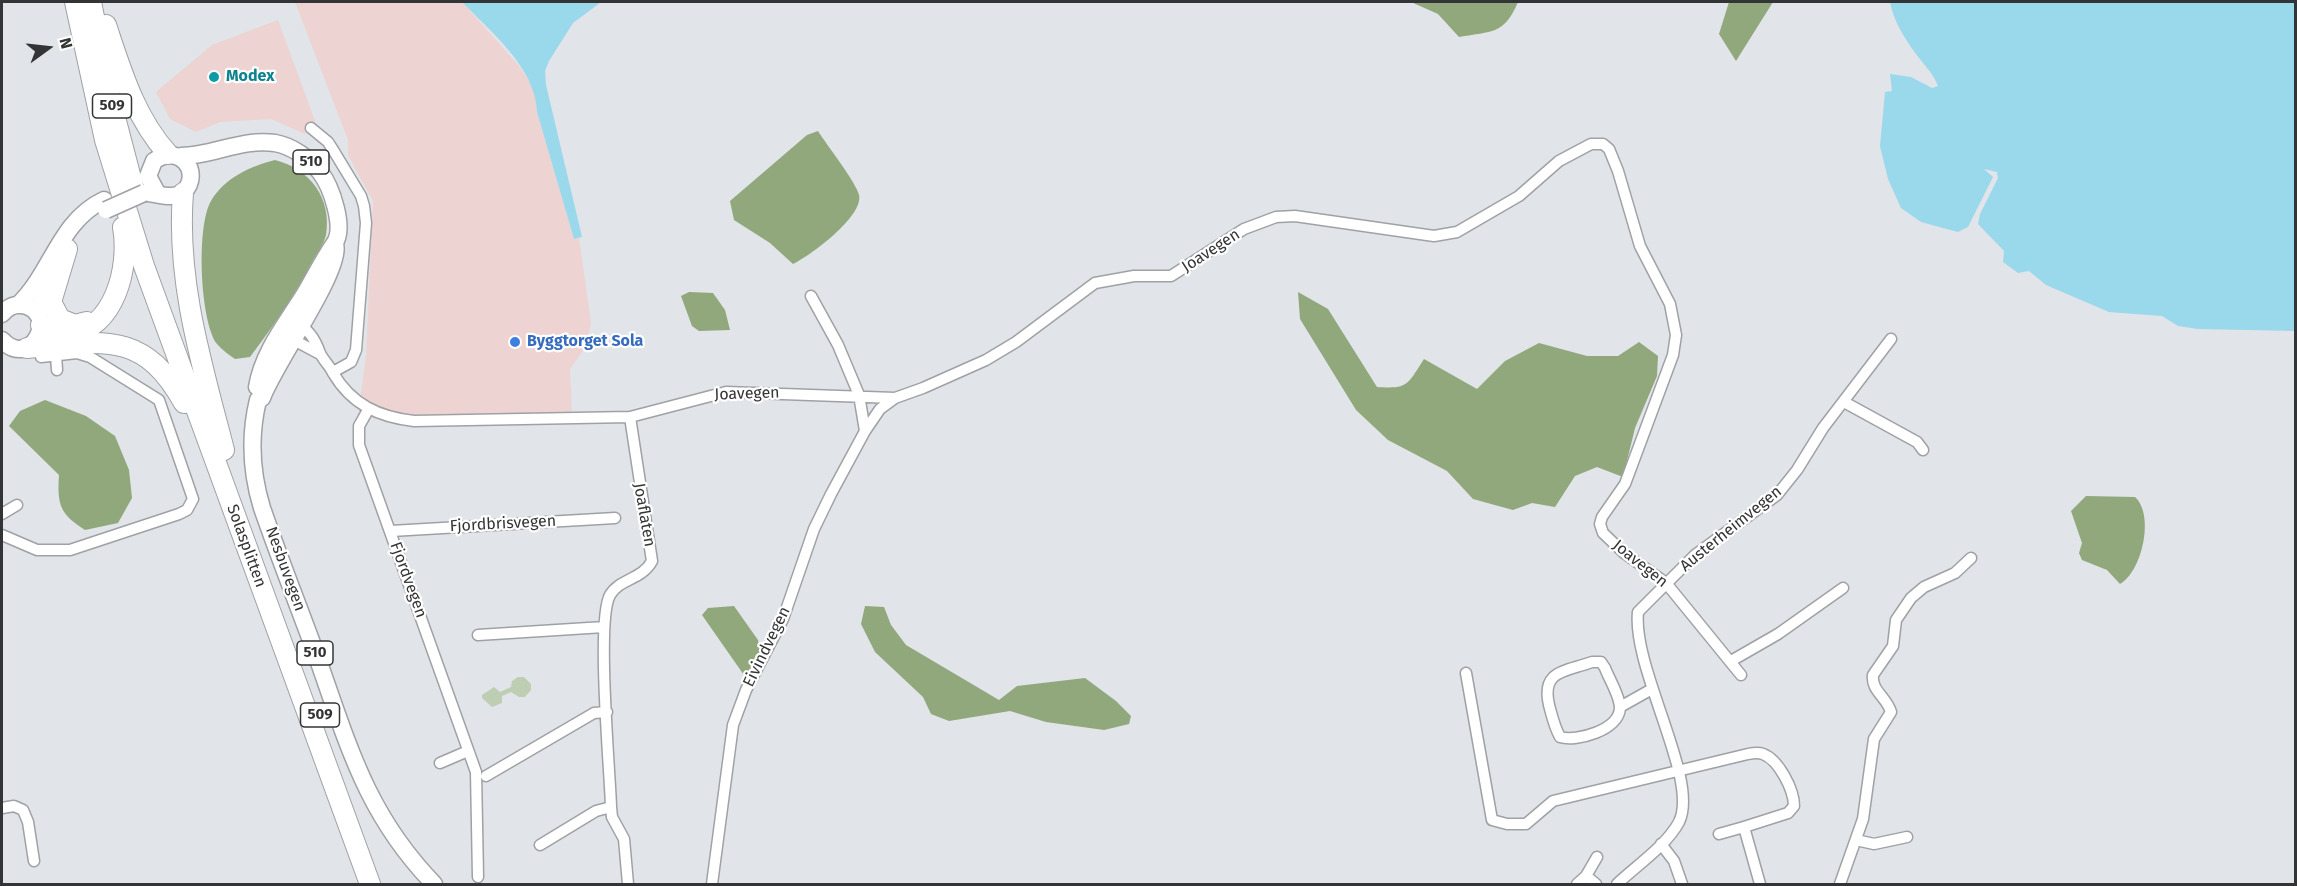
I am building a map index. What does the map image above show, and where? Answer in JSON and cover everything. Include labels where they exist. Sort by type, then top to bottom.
[{"type":"highway","name":"509","points":[[39,320],[59,334],[69,335],[94,326],[118,291],[125,245],[108,175],[105,140],[75,2]]},
{"type":"highway","name":"509","points":[[91,2],[110,98],[142,194]]},
{"type":"highway","name":"509","points":[[100,2],[124,80],[151,134],[175,155]]},
{"type":"highway","name":"509","points":[[105,140],[142,194]]},
{"type":"highway","name":"509","points":[[187,184],[182,244],[190,310],[221,458]]},
{"type":"highway","name":"Solasplitten","points":[[142,194],[221,458],[370,885]]},
{"type":"highway","points":[[67,249],[51,293],[55,314],[67,323],[75,325],[103,314]]},
{"type":"highway","name":"509","points":[[34,352],[91,341],[128,347],[147,357],[163,371],[175,387],[200,441],[221,458]]},
{"type":"highway","name":"Solasplitten","points":[[221,458],[382,885]]},
{"type":"main road","name":"510","points":[[175,155],[195,156],[242,144],[276,143],[303,155],[314,165],[333,194],[337,212],[335,244],[293,325],[271,348],[261,372],[256,395],[258,400]]},
{"type":"main road","name":"510","points":[[187,184],[227,148]]},
{"type":"main road","points":[[7,309],[35,286],[68,229],[85,211],[142,194],[170,197],[187,184],[190,168],[175,155],[154,160],[142,194]]},
{"type":"main road","points":[[2,340],[12,348],[34,352],[38,339],[45,286],[83,225],[105,205]]},
{"type":"main road","points":[[7,309],[25,306],[39,320]]},
{"type":"main road","name":"Nesbuvegen","points":[[293,325],[291,340],[262,398],[258,400],[252,452],[257,492],[358,772],[382,820],[408,857],[434,885]]},
{"type":"street","points":[[311,128],[328,142],[356,187],[361,196],[366,223],[356,350],[351,362],[333,372]]},
{"type":"street","name":"Joavegen","points":[[293,325],[318,343],[321,354],[345,392],[368,410],[414,421],[630,417],[696,397],[726,392],[895,398],[986,360],[1016,342],[1095,283],[1134,276],[1171,276],[1244,229],[1265,221],[1295,216],[1434,236],[1457,232],[1519,195],[1559,161],[1590,144],[1603,144],[1609,149],[1616,165],[1640,246],[1670,304],[1677,335],[1673,355],[1625,484],[1602,517],[1600,524],[1603,533],[1623,553],[1666,583],[1741,675]]},
{"type":"street","points":[[811,296],[838,345],[860,395],[864,431]]},
{"type":"street","name":"Austerheimvegen","points":[[1617,885],[1661,844],[1678,823],[1683,810],[1684,796],[1678,769],[1638,644],[1638,612],[1695,555],[1777,495],[1891,339]]},
{"type":"street","points":[[291,340],[321,354]]},
{"type":"street","points":[[2,536],[37,550],[70,550],[179,514],[187,510],[193,499],[159,400],[90,357],[77,353],[34,352]]},
{"type":"street","points":[[56,354],[57,370]]},
{"type":"street","name":"Eivindvegen","points":[[712,885],[733,725],[746,690],[783,619],[814,529],[864,431],[880,410],[895,398]]},
{"type":"street","points":[[1844,402],[1917,442],[1923,450]]},
{"type":"street","name":"Fjordvegen","points":[[368,410],[358,426],[359,445],[477,778],[478,877]]},
{"type":"street","name":"Joaflaten","points":[[628,885],[624,839],[612,817],[611,807],[603,627],[610,596],[622,584],[643,574],[652,561],[639,494],[630,417]]},
{"type":"street","points":[[2,514],[17,505]]},
{"type":"street","name":"Fjordbrisvegen","points":[[391,531],[615,518]]},
{"type":"street","points":[[1840,885],[1856,840],[1869,781],[1874,739],[1891,712],[1875,688],[1873,675],[1893,646],[1896,620],[1911,598],[1924,587],[1955,573],[1971,558]]},
{"type":"street","points":[[1731,662],[1778,634],[1843,588]]},
{"type":"street","points":[[478,635],[603,627]]},
{"type":"street","points":[[1620,707],[1601,662],[1592,662],[1553,677],[1547,682],[1546,690],[1555,727],[1560,737],[1570,740],[1594,734],[1618,715],[1620,707],[1652,689]]},
{"type":"street","points":[[1467,673],[1492,820],[1507,824],[1526,824],[1552,801],[1748,754],[1759,753],[1767,757],[1786,781],[1794,806],[1788,813],[1719,834]]},
{"type":"street","points":[[486,776],[594,713],[607,712]]},
{"type":"street","points":[[440,763],[468,751]]},
{"type":"street","points":[[2,808],[14,806],[22,810],[28,822],[34,861]]},
{"type":"street","points":[[540,845],[596,811],[611,807]]},
{"type":"street","points":[[1744,826],[1760,885]]},
{"type":"street","points":[[1856,840],[1874,844],[1907,837]]},
{"type":"street","points":[[1661,844],[1674,861],[1682,885]]},
{"type":"street","points":[[1576,885],[1586,876],[1597,857]]},
{"type":"street","points":[[1586,876],[1596,885]]},
{"type":"shaded area","points":[[295,2],[462,2],[520,67],[535,91],[537,112],[574,239],[579,238],[591,323],[585,348],[570,369],[572,417],[358,415],[366,357],[373,201],[348,155],[348,140]]},
{"type":"shaded area","points":[[278,20],[316,124],[305,134],[271,119],[220,122],[196,132],[170,119],[156,92],[212,45]]},
{"type":"green space","points":[[1411,2],[1518,2],[1508,21],[1496,30],[1459,37],[1438,14]]},
{"type":"green space","points":[[1729,2],[1773,2],[1736,61],[1719,34]]},
{"type":"green space","points":[[818,131],[857,189],[858,204],[845,224],[811,253],[793,264],[770,243],[734,220],[730,201],[807,135]]},
{"type":"green space","points":[[275,160],[299,170],[316,187],[325,209],[326,235],[284,310],[259,345],[250,357],[235,359],[217,344],[207,315],[202,273],[206,213],[216,193],[223,186],[239,174]]},
{"type":"green space","points":[[689,292],[713,293],[725,310],[730,330],[699,331],[692,326],[681,296]]},
{"type":"green space","points":[[1298,292],[1328,309],[1377,387],[1395,387],[1406,384],[1424,359],[1477,389],[1505,361],[1539,343],[1587,356],[1618,356],[1639,342],[1658,356],[1657,376],[1635,428],[1623,477],[1597,467],[1575,476],[1555,507],[1532,503],[1513,510],[1473,499],[1447,471],[1388,440],[1356,410],[1300,319]]},
{"type":"green space","points":[[45,400],[86,416],[115,436],[129,470],[132,498],[118,523],[85,530],[70,519],[60,501],[59,475],[9,426],[20,411]]},
{"type":"green space","points":[[2086,496],[2135,497],[2141,505],[2145,529],[2140,556],[2128,578],[2120,584],[2107,570],[2082,560],[2079,553],[2082,543],[2071,511]]},
{"type":"green space","points":[[734,606],[758,640],[761,654],[746,678],[702,615],[708,608]]},
{"type":"green space","points":[[865,606],[884,607],[891,625],[906,645],[999,700],[1017,686],[1085,678],[1116,701],[1131,716],[1129,724],[1104,730],[1046,722],[1010,711],[949,721],[931,714],[923,697],[875,652],[861,624]]},
{"type":"green space","points":[[518,677],[524,677],[531,684],[531,690],[525,697],[519,697],[511,692],[502,696],[502,703],[492,707],[482,698],[482,695],[494,687],[500,692],[511,687],[512,681]]},
{"type":"water","points":[[462,2],[601,2],[573,23],[545,71],[546,85],[582,237],[574,239],[529,80],[510,51]]},
{"type":"water","points":[[1890,2],[2295,2],[2295,331],[2198,329],[2178,326],[2162,316],[2109,312],[2046,285],[2029,271],[2018,273],[2003,262],[2004,251],[1978,224],[1980,214],[1998,178],[1997,172],[1984,169],[1993,177],[1968,227],[1958,232],[1921,222],[1901,208],[1888,179],[1880,146],[1885,92],[1892,91],[1890,74],[1911,77],[1932,88],[1938,86],[1904,36]]},
{"type":"place","name":"Modex","points":[[214,77]]},
{"type":"place","name":"Byggtorget Sola","points":[[515,342]]}]
